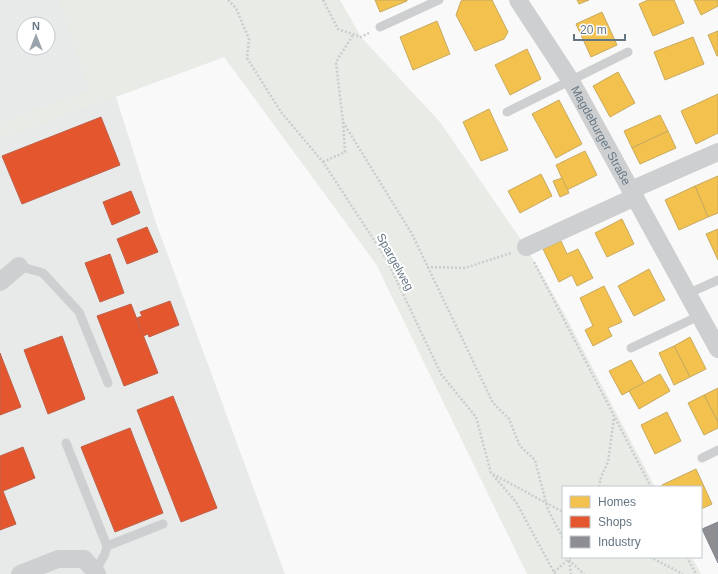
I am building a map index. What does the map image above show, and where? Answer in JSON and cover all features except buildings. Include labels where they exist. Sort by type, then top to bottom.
[{"type":"street","name":"Magdeburger Straße","points":[[518,0],[571,81],[718,349]]},
{"type":"street","name":"Magdeburger Straße","points":[[526,247],[718,152]]},
{"type":"street","points":[[0,282],[19,266]]},
{"type":"street","points":[[20,574],[58,559],[84,559],[96,573]]},
{"type":"lane","points":[[380,27],[439,0]]},
{"type":"lane","name":"Magdeburger Straße","points":[[507,112],[628,52]]},
{"type":"lane","points":[[19,266],[43,273],[79,312],[108,384]]},
{"type":"lane","points":[[687,294],[718,280]]},
{"type":"lane","points":[[632,348],[699,316]]},
{"type":"lane","points":[[66,443],[107,546],[96,573]]},
{"type":"lane","points":[[702,458],[718,450]]},
{"type":"lane","points":[[107,546],[163,524]]},
{"type":"path","name":"Spargelweg","points":[[228,0],[236,8],[248,39],[247,58],[281,112],[323,162],[386,260],[441,374],[476,417],[491,473]]},
{"type":"path","points":[[323,0],[338,29],[353,35],[361,36],[380,27]]},
{"type":"path","points":[[323,162],[345,152],[336,62],[353,35]]},
{"type":"path","points":[[343,122],[412,234],[492,403],[509,419],[520,446],[535,460],[547,504],[562,536]]},
{"type":"path","points":[[427,267],[465,268],[526,247],[650,486]]},
{"type":"path","points":[[599,486],[601,477],[608,462],[614,417]]},
{"type":"path","points":[[491,473],[562,512]]},
{"type":"path","points":[[491,473],[516,502],[555,573],[570,558]]},
{"type":"path","points":[[570,558],[571,574]]},
{"type":"path","points":[[570,558],[584,574]]},
{"type":"path","points":[[652,558],[683,574]]},
{"type":"path","points":[[688,558],[696,574]]},
{"type":"shaded area","points":[[0,0],[183,0],[224,57],[116,97],[156,223],[285,574],[0,574]]},
{"type":"shaded area","points":[[59,0],[340,0],[361,37],[440,122],[526,247],[565,315],[654,486],[562,486],[562,558],[693,558],[701,574],[527,574],[376,264],[224,57],[0,139],[0,122],[89,91]]}]
